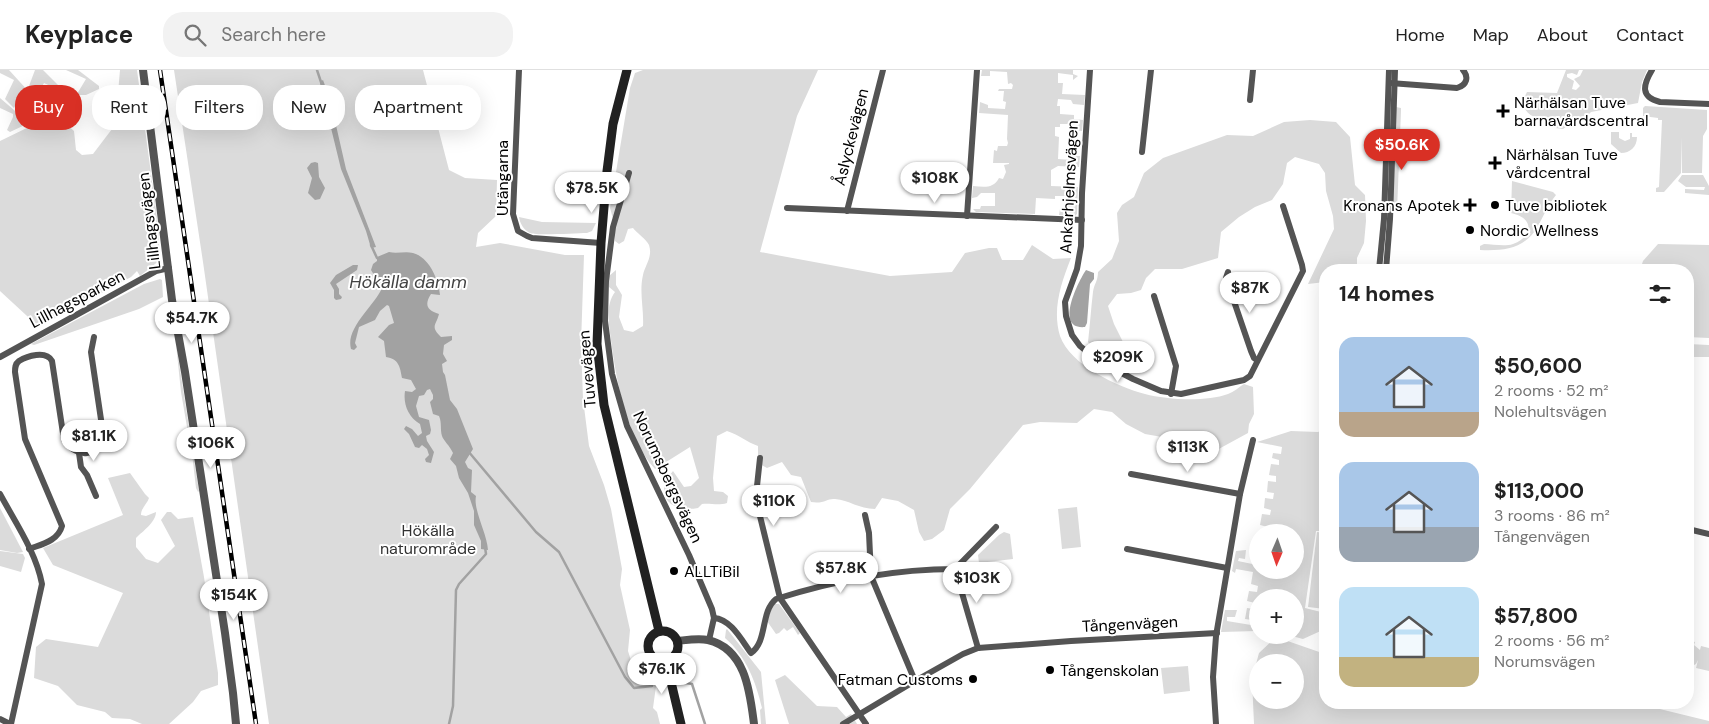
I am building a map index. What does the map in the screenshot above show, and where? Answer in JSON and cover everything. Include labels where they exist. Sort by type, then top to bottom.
[{"type":"main road","name":"Tuvevägen","points":[[626,70],[613,124],[607,171],[601,243],[597,344],[601,387],[659,632]]},
{"type":"main road","points":[[659,632],[670,633],[677,641],[678,648],[675,655],[666,661],[654,659],[648,649],[650,638],[659,632]]},
{"type":"main road","points":[[666,661],[681,724]]},
{"type":"street","name":"Lillhagsvägen","points":[[143,70],[172,300],[185,372],[234,693],[236,724]]},
{"type":"street","name":"Utängarna","points":[[519,70],[513,214],[516,227],[518,231],[527,236],[601,243]]},
{"type":"street","name":"Åslyckevägen","points":[[847,211],[883,70]]},
{"type":"street","points":[[967,216],[977,70]]},
{"type":"street","name":"Ankarhjelmsvägen","points":[[1090,70],[1081,246],[1078,266],[1066,302],[1066,316],[1072,335],[1080,346],[1097,360],[1133,379],[1171,394],[1181,394],[1244,380],[1250,376],[1303,271],[1283,206]]},
{"type":"street","points":[[1142,152],[1151,70]]},
{"type":"street","points":[[1250,100],[1253,70]]},
{"type":"street","points":[[1386,264],[1390,219],[1391,84],[1389,70]]},
{"type":"street","points":[[1380,264],[1384,219],[1391,84],[1395,70]]},
{"type":"street","points":[[1391,84],[1454,88],[1463,86],[1466,79],[1466,74],[1463,70]]},
{"type":"street","points":[[1652,70],[1645,85],[1645,92],[1647,97],[1652,100],[1709,104]]},
{"type":"street","name":"Norumsbergsvägen","points":[[628,174],[613,227],[606,281],[605,321],[612,374],[626,426],[689,555],[714,618]]},
{"type":"street","points":[[787,208],[1082,220]]},
{"type":"street","name":"Lillhagsparken","points":[[0,358],[156,271],[169,268]]},
{"type":"street","points":[[1228,272],[1226,278],[1254,358],[1257,360]]},
{"type":"street","points":[[1154,296],[1176,366],[1171,394]]},
{"type":"street","points":[[29,549],[56,537],[62,526],[25,439],[15,372],[16,365],[19,361],[39,354],[45,354],[50,357],[64,440],[69,447],[79,453],[89,453],[99,446],[102,433],[91,352],[94,338]]},
{"type":"street","points":[[1216,724],[1213,677],[1217,633],[1240,494],[1253,440]]},
{"type":"street","points":[[79,453],[81,467],[87,475],[96,496]]},
{"type":"street","points":[[760,458],[757,486],[758,508],[780,598],[866,724]]},
{"type":"street","points":[[1131,474],[1240,494]]},
{"type":"street","points":[[0,494],[29,549],[40,574],[42,584],[10,724],[0,719]]},
{"type":"street","points":[[865,515],[869,528],[871,576],[915,681]]},
{"type":"street","points":[[709,640],[714,618],[723,619],[751,653],[757,648],[771,603],[780,598],[871,576],[925,569],[955,569],[996,527]]},
{"type":"street","points":[[1694,530],[1709,534]]},
{"type":"street","points":[[1127,549],[1228,568]]},
{"type":"street","points":[[955,569],[978,648]]},
{"type":"street","name":"Tångenvägen","points":[[843,724],[915,681],[978,648],[1217,633]]},
{"type":"street","points":[[677,641],[709,640],[724,647],[741,666],[748,686],[754,724]]},
{"type":"green space","points":[[0,70],[9,70],[23,85],[15,85],[14,108],[5,99],[14,80],[0,73]]},
{"type":"green space","points":[[35,70],[43,70],[58,85],[44,83],[43,85],[29,85]]},
{"type":"green space","points":[[66,70],[78,70],[98,85],[92,85],[92,92],[82,95],[82,86],[86,79]]},
{"type":"green space","points":[[120,70],[137,70],[139,85],[119,85]]},
{"type":"green space","name":"Hökälla naturområde","points":[[174,70],[423,70],[427,85],[355,85],[355,130],[439,130],[449,170],[465,178],[497,180],[496,216],[478,233],[476,247],[500,243],[565,255],[584,255],[581,344],[583,399],[589,446],[611,509],[622,569],[620,585],[630,630],[628,651],[633,667],[642,678],[656,686],[653,708],[657,712],[660,724],[269,724],[183,130],[263,130],[263,85],[176,85]]},
{"type":"green space","points":[[643,70],[818,70],[797,116],[760,252],[890,276],[952,272],[965,253],[989,248],[997,248],[1002,260],[1023,260],[1032,245],[1053,259],[1071,258],[1061,287],[1057,316],[1060,336],[1065,347],[1074,356],[1084,365],[1109,380],[1134,391],[1154,396],[1176,399],[1209,398],[1230,393],[1244,384],[1253,387],[1254,414],[1249,424],[1248,433],[1215,451],[1204,433],[1192,432],[1184,443],[1175,447],[1162,437],[1145,434],[1126,424],[1112,412],[1094,409],[1077,423],[1040,422],[1023,425],[970,489],[950,509],[944,530],[932,539],[924,541],[919,532],[914,510],[898,501],[882,498],[875,509],[864,508],[835,499],[811,502],[801,477],[791,475],[782,462],[767,468],[758,463],[758,446],[727,431],[717,436],[713,478],[714,491],[723,492],[728,496],[727,503],[702,504],[698,508],[688,509],[673,505],[665,495],[664,488],[673,471],[684,487],[691,486],[699,478],[690,447],[655,469],[645,456],[630,426],[624,408],[613,356],[609,322],[610,303],[615,292],[609,287],[609,276],[616,270],[616,285],[622,295],[619,317],[624,330],[633,332],[643,326],[642,281],[649,257],[649,245],[633,228],[628,229],[624,241],[619,244],[615,241],[615,226],[610,208],[630,88],[635,73]]},
{"type":"green space","points":[[982,70],[1073,70],[1073,74],[1078,76],[1073,80],[1073,75],[1058,73],[1058,83],[1063,83],[1062,94],[1085,95],[1084,105],[1073,104],[1071,100],[1058,99],[1057,106],[1060,106],[1060,114],[1074,115],[1074,119],[1083,120],[1082,131],[1074,130],[1071,124],[1060,124],[1060,127],[1055,127],[1055,136],[1059,137],[1058,159],[1072,160],[1073,156],[1080,156],[1079,167],[1058,166],[1051,170],[1051,186],[1078,187],[1077,214],[1075,216],[1059,215],[1060,209],[1066,209],[1066,196],[1055,196],[1055,199],[1036,198],[1035,214],[976,212],[973,209],[980,209],[981,206],[995,206],[995,193],[981,193],[977,197],[972,198],[973,186],[991,186],[999,178],[1003,179],[1006,172],[1004,165],[1009,164],[993,163],[994,150],[997,151],[998,146],[1007,146],[1008,143],[1008,115],[979,113],[980,102],[988,105],[988,108],[1005,109],[1006,102],[1003,101],[1004,91],[998,91],[999,89],[1012,89],[1013,85],[1011,83],[1008,84],[1007,72],[990,71],[990,76],[981,76]]},
{"type":"green space","points":[[1566,70],[1579,70],[1577,75],[1567,74],[1567,77],[1574,81],[1572,89],[1576,90],[1580,86],[1574,79],[1580,76],[1583,70],[1647,70],[1642,82],[1638,103],[1591,112],[1586,117],[1576,120],[1563,129],[1555,128],[1560,116],[1548,119],[1537,118],[1528,113],[1522,102],[1527,92],[1557,93]]},
{"type":"green space","points":[[0,98],[15,111],[15,130],[10,132],[7,130],[13,114],[0,108]]},
{"type":"green space","points":[[1645,106],[1707,110],[1707,129],[1703,136],[1702,173],[1682,173],[1682,137],[1681,173],[1664,192],[1656,192],[1656,188],[1659,187],[1662,120],[1643,116],[1643,108]]},
{"type":"green space","points":[[1396,107],[1401,108],[1401,111],[1396,212],[1392,208]]},
{"type":"green space","points":[[1310,120],[1336,122],[1350,137],[1355,185],[1365,195],[1366,221],[1364,243],[1357,258],[1357,264],[1319,264],[1319,283],[1308,284],[1334,229],[1333,216],[1326,191],[1325,173],[1319,164],[1295,157],[1287,163],[1283,184],[1272,200],[1255,207],[1239,217],[1221,232],[1218,258],[1182,269],[1155,269],[1146,278],[1141,290],[1117,294],[1108,306],[1114,324],[1127,350],[1123,361],[1106,359],[1099,355],[1088,342],[1094,289],[1098,272],[1112,259],[1119,241],[1117,213],[1122,205],[1134,197],[1144,173],[1163,158],[1227,135],[1253,136],[1284,122]]},
{"type":"green space","points":[[23,130],[73,130],[76,150],[82,155],[93,154],[111,130],[145,130],[158,225],[160,260],[140,276],[137,271],[131,277],[39,327],[0,291],[0,141]]},
{"type":"green space","points":[[1611,132],[1619,132],[1619,138],[1625,141],[1630,139],[1630,133],[1632,133],[1632,137],[1637,137],[1637,141],[1630,151],[1621,153],[1611,144]]},
{"type":"green space","points":[[1682,175],[1703,175],[1709,186],[1709,195],[1685,193],[1685,189],[1704,190],[1705,187],[1686,187],[1678,181]]},
{"type":"green space","points":[[1512,181],[1553,192],[1556,195],[1533,234],[1527,240],[1505,249],[1480,250],[1480,246],[1484,244],[1510,245],[1525,237],[1528,228],[1527,223],[1519,215],[1511,213]]},
{"type":"green space","points":[[519,217],[542,222],[596,223],[592,231],[587,233],[534,234],[524,228]]},
{"type":"green space","points":[[1658,244],[1709,245],[1709,338],[1694,337],[1694,264],[1642,264]]},
{"type":"green space","points":[[162,280],[163,297],[139,309],[34,345],[31,344],[144,284]]},
{"type":"green space","points":[[176,344],[199,491],[198,492],[181,392]]},
{"type":"green space","points":[[1694,344],[1709,345],[1709,357],[1694,357]]},
{"type":"green space","points":[[1291,431],[1319,432],[1319,531],[1316,531],[1305,608],[1319,612],[1319,632],[1304,639],[1304,589],[1258,589],[1258,586],[1251,584],[1252,579],[1304,579],[1304,524],[1260,524],[1262,514],[1270,515],[1271,510],[1264,508],[1265,498],[1273,499],[1274,493],[1267,492],[1268,481],[1276,482],[1276,476],[1269,475],[1271,464],[1279,465],[1279,460],[1272,458],[1273,453],[1281,454],[1282,447],[1257,442]]},
{"type":"green space","points":[[130,473],[149,498],[141,515],[146,516],[156,512],[152,523],[136,538],[136,547],[146,559],[158,563],[175,546],[161,520],[167,512],[171,512],[178,519],[193,517],[204,577],[218,673],[218,685],[201,691],[193,702],[169,724],[142,724],[130,719],[112,718],[105,712],[77,705],[58,686],[34,678],[36,647],[46,639],[98,647],[123,593],[53,565],[43,548],[123,515],[108,478]]},
{"type":"green space","points":[[1077,507],[1081,547],[1062,549],[1058,509]]},
{"type":"green space","points":[[0,508],[23,552],[17,553],[0,550]]},
{"type":"green space","points":[[1004,532],[1010,534],[1013,559],[979,563],[978,555]]},
{"type":"green space","points":[[1317,532],[1319,532],[1319,608],[1308,607]]},
{"type":"green space","points":[[1246,550],[1245,559],[1239,558],[1238,561],[1249,563],[1249,571],[1236,569],[1235,573],[1232,571],[1236,551]]},
{"type":"green space","points":[[0,551],[23,554],[25,558],[21,572],[0,566]]},
{"type":"green space","points":[[775,604],[779,604],[800,633],[798,635],[793,627],[787,631],[784,628],[776,634],[767,621]]},
{"type":"green space","points":[[1247,608],[1249,608],[1249,620],[1245,619]]},
{"type":"green space","points":[[1225,610],[1237,610],[1235,617],[1227,617],[1227,621],[1249,625],[1249,631],[1221,632]]},
{"type":"green space","points":[[727,629],[761,672],[766,724],[761,724],[760,710],[762,708],[749,670],[739,653],[725,638]]},
{"type":"green space","points":[[1269,644],[1296,644],[1319,652],[1319,709],[1660,709],[1709,721],[1709,724],[1254,724],[1253,709],[1304,709],[1304,654],[1259,654]]},
{"type":"green space","points":[[1694,645],[1700,650],[1701,646],[1709,648],[1709,671],[1696,668],[1698,660],[1694,665]]},
{"type":"green space","points":[[1188,666],[1190,691],[1164,694],[1161,668]]},
{"type":"green space","points":[[785,675],[817,706],[837,707],[846,717],[851,714],[857,724],[789,724],[775,680]]},
{"type":"water","points":[[323,80],[325,85],[321,85],[320,82]]},
{"type":"water","points":[[331,130],[337,130],[346,169],[376,247],[371,248],[341,169]]},
{"type":"water","points":[[311,163],[318,163],[319,177],[325,188],[320,199],[315,200],[308,193],[312,178],[307,168]]},
{"type":"water","name":"Hökälla damm","points":[[389,252],[410,252],[419,255],[428,264],[438,283],[440,295],[431,294],[427,304],[429,309],[439,314],[435,328],[441,337],[452,336],[452,340],[444,345],[443,354],[447,361],[442,364],[443,372],[450,400],[457,409],[473,449],[465,462],[468,468],[472,470],[471,492],[476,496],[476,508],[488,550],[481,549],[481,541],[474,525],[474,511],[468,493],[459,478],[456,466],[450,459],[453,453],[442,436],[439,416],[433,414],[430,402],[433,399],[433,395],[430,389],[424,395],[419,396],[416,406],[419,417],[429,420],[431,430],[430,434],[426,436],[434,452],[431,463],[426,462],[425,459],[429,455],[427,449],[422,445],[419,448],[415,447],[409,434],[404,429],[406,426],[412,429],[418,436],[422,433],[420,424],[409,414],[405,401],[405,391],[412,392],[416,389],[411,380],[402,378],[396,362],[386,357],[384,341],[378,337],[389,325],[394,323],[389,306],[387,305],[380,311],[375,320],[359,327],[355,343],[357,347],[354,350],[351,349],[350,341],[356,325],[382,288],[371,270],[373,264],[377,261],[377,257]]},
{"type":"water","points":[[353,265],[358,265],[357,270],[336,284],[342,297],[336,300],[330,283],[336,275]]},
{"type":"water","points":[[1086,270],[1094,273],[1094,279],[1090,284],[1087,323],[1085,327],[1076,326],[1071,321],[1070,313],[1074,294]]},
{"type":"waterway","points":[[317,70],[322,85]]},
{"type":"waterway","points":[[371,245],[377,258]]},
{"type":"waterway","points":[[468,451],[536,532],[559,552],[625,677],[634,688],[652,686]]},
{"type":"waterway","points":[[449,724],[453,706],[456,590],[459,584],[486,554],[485,547]]},
{"type":"waterway","points":[[686,683],[692,684],[705,724]]},
{"type":"railway","points":[[160,70],[256,724]]},
{"type":"place","name":"Närhälsan Tuve barnavårdscentral","points":[[1503,111]]},
{"type":"place","name":"Närhälsan Tuve vårdcentral","points":[[1495,163]]},
{"type":"place","name":"Kronans Apotek","points":[[1470,205]]},
{"type":"place","name":"Tuve bibliotek","points":[[1495,205]]},
{"type":"place","name":"Nordic Wellness","points":[[1470,230]]},
{"type":"place","name":"ALLTiBil","points":[[674,571]]},
{"type":"place","name":"Tångenskolan","points":[[1050,670]]},
{"type":"place","name":"Fatman Customs","points":[[973,679]]}]
